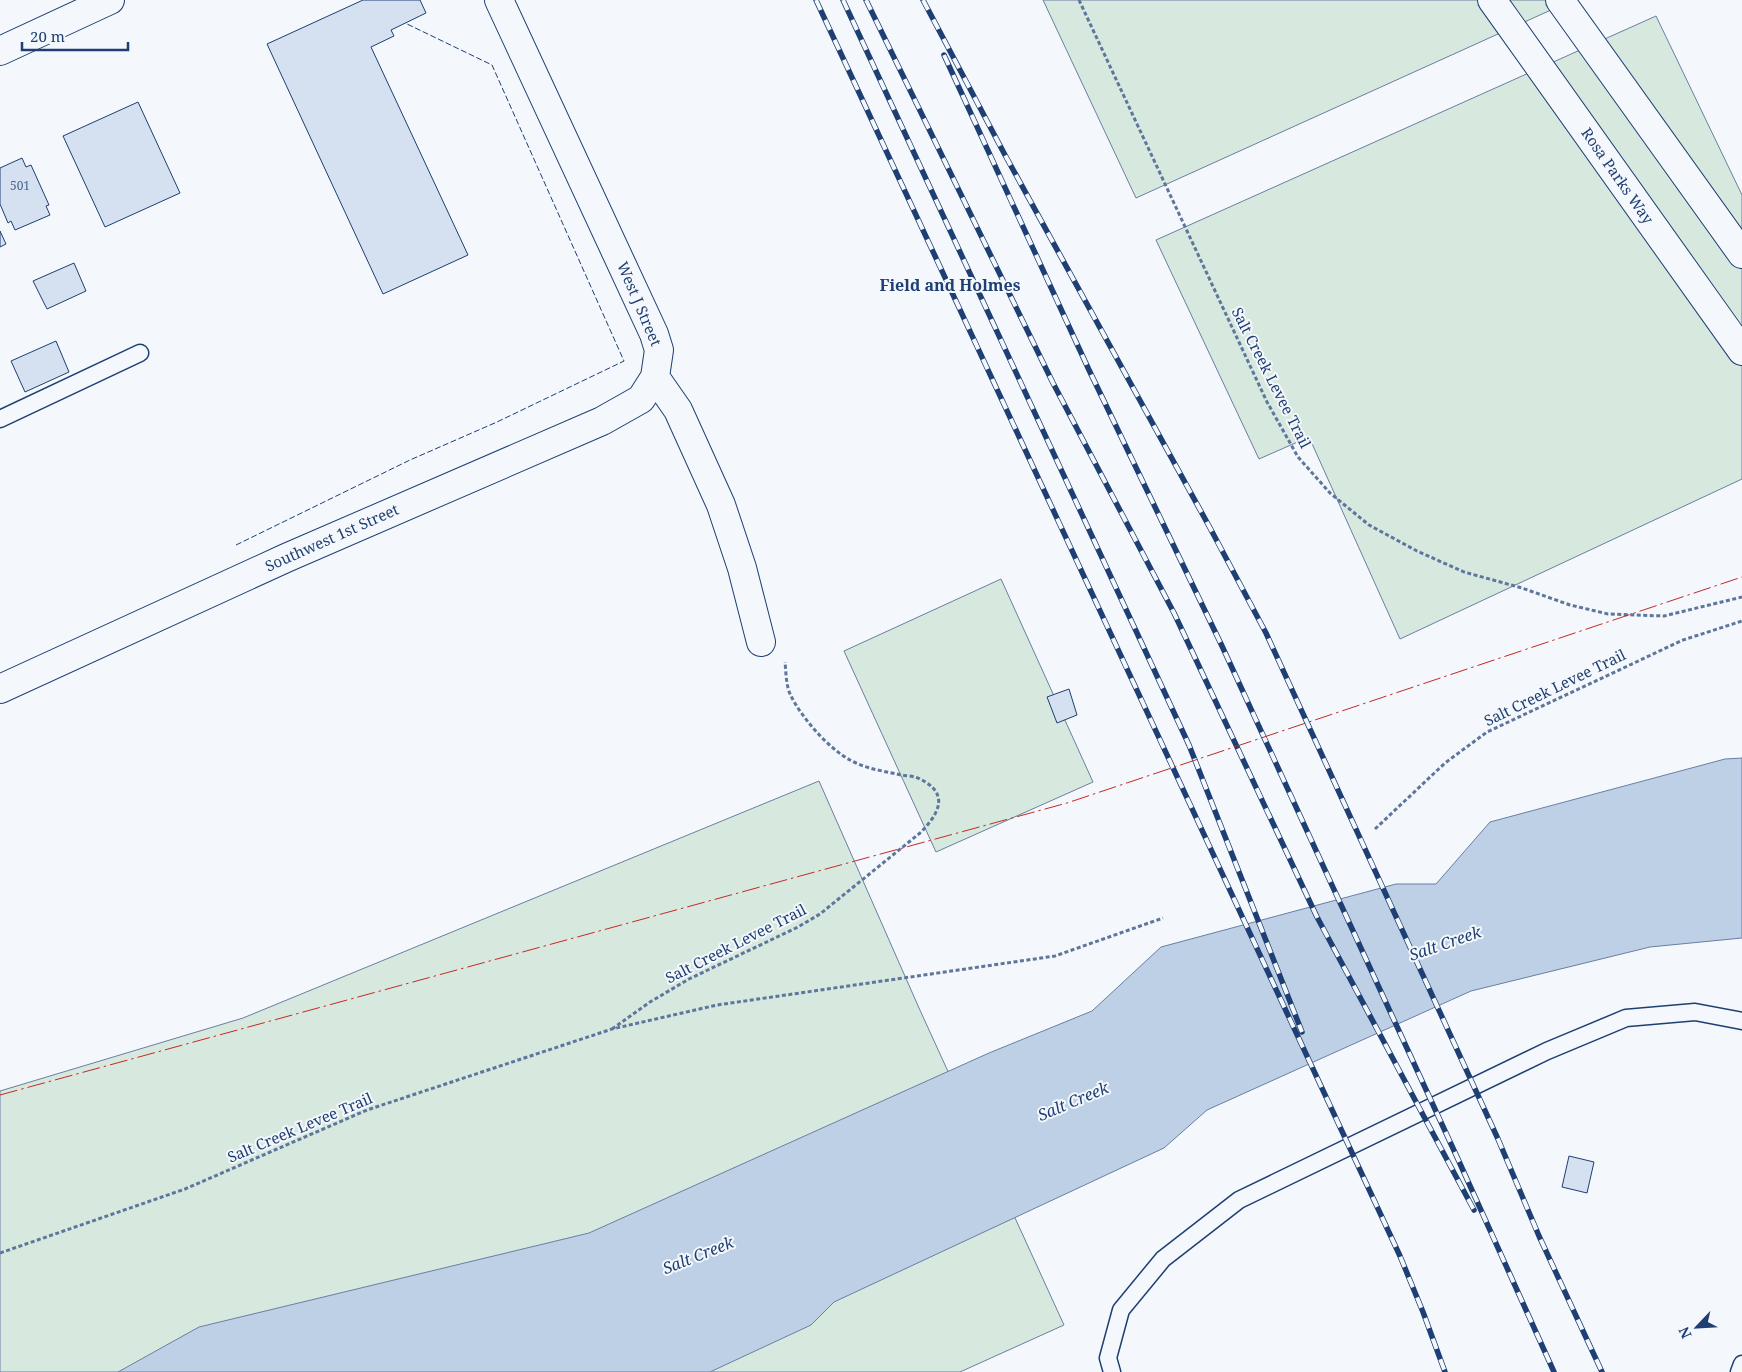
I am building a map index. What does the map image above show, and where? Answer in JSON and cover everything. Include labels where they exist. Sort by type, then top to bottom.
[{"type":"main road","points":[[0,51],[110,0]]},
{"type":"main road","name":"West J Street","points":[[499,0],[654,334],[660,350],[655,377]]},
{"type":"main road","name":"Rosa Parks Way","points":[[1492,0],[1742,351]]},
{"type":"main road","points":[[1560,0],[1742,254]]},
{"type":"main road","points":[[655,377],[678,410],[720,505],[742,568],[761,642]]},
{"type":"main road","name":"Southwest 1st Street","points":[[0,689],[286,558],[602,421],[641,399],[655,377]]},
{"type":"lane","points":[[0,419],[140,353]]},
{"type":"lane","points":[[1112,1372],[1108,1358],[1121,1310],[1163,1259],[1239,1200],[1547,1052],[1626,1018],[1694,1012],[1742,1021]]},
{"type":"lane","points":[[1739,1372],[1742,1364]]},
{"type":"path","name":"Salt Creek Levee Trail","points":[[1079,0],[1267,402],[1298,457],[1330,493],[1369,525],[1417,551],[1464,572],[1522,588],[1570,605],[1608,614],[1664,616],[1742,597]]},
{"type":"path","name":"Salt Creek Levee Trail","points":[[1375,829],[1445,763],[1487,732],[1683,640],[1742,621]]},
{"type":"path","name":"Salt Creek Levee Trail","points":[[612,1029],[650,1002],[689,978],[798,927],[820,914],[920,833],[933,820],[939,808],[938,794],[930,786],[919,778],[871,768],[850,760],[822,737],[790,694]]},
{"type":"path","name":"Salt Creek Levee Trail","points":[[0,1253],[185,1189],[367,1110],[612,1029],[716,1005],[1055,956],[1163,918]]},
{"type":"shaded area","points":[[1043,0],[1573,0],[1136,198]]},
{"type":"shaded area","points":[[1656,16],[1742,195],[1742,479],[1400,639],[1309,437],[1259,459],[1156,240]]},
{"type":"shaded area","points":[[1001,579],[1093,782],[936,852],[844,651]]},
{"type":"shaded area","points":[[819,781],[919,1008],[1064,1325],[960,1372],[0,1372],[0,1091],[243,1018]]},
{"type":"water","name":"Salt Creek","points":[[1742,758],[1742,938],[1650,947],[1471,991],[1207,1110],[1164,1148],[834,1302],[811,1325],[710,1372],[118,1372],[199,1327],[589,1233],[989,1053],[1092,1011],[1161,947],[1396,884],[1436,884],[1490,822],[1725,759]]},
{"type":"building","points":[[363,0],[420,0],[426,13],[391,30],[394,36],[371,47],[468,255],[383,294],[267,44]]},
{"type":"building","points":[[138,102],[180,193],[105,227],[63,136]]},
{"type":"building","points":[[22,158],[26,167],[31,165],[49,205],[46,206],[50,215],[15,230],[11,221],[8,223],[0,204],[0,168]]},
{"type":"building","points":[[0,231],[6,244],[0,247]]},
{"type":"building","points":[[74,263],[86,291],[47,309],[33,281]]},
{"type":"building","points":[[56,341],[69,372],[25,392],[11,361]]},
{"type":"building","points":[[1069,689],[1077,715],[1057,723],[1047,697]]},
{"type":"building","points":[[1569,1156],[1594,1162],[1587,1193],[1562,1187]]},
{"type":"railway","points":[[816,0],[1400,1256],[1445,1372]]},
{"type":"railway","points":[[843,0],[1189,745],[1302,1032]]},
{"type":"railway","points":[[866,0],[1053,383],[1174,613],[1317,917],[1474,1210]]},
{"type":"railway","points":[[923,0],[1005,155],[1266,633],[1498,1139],[1539,1236],[1602,1372]]},
{"type":"railway","points":[[944,55],[1089,370],[1222,646],[1554,1372]]},
{"type":"fence","points":[[236,545],[410,460],[497,422],[624,361],[492,65],[405,23]]},
{"type":"power","points":[[0,1095],[1067,803],[1742,577]]},
{"type":"district","name":"Field and Holmes","points":[[950,285]]}]
